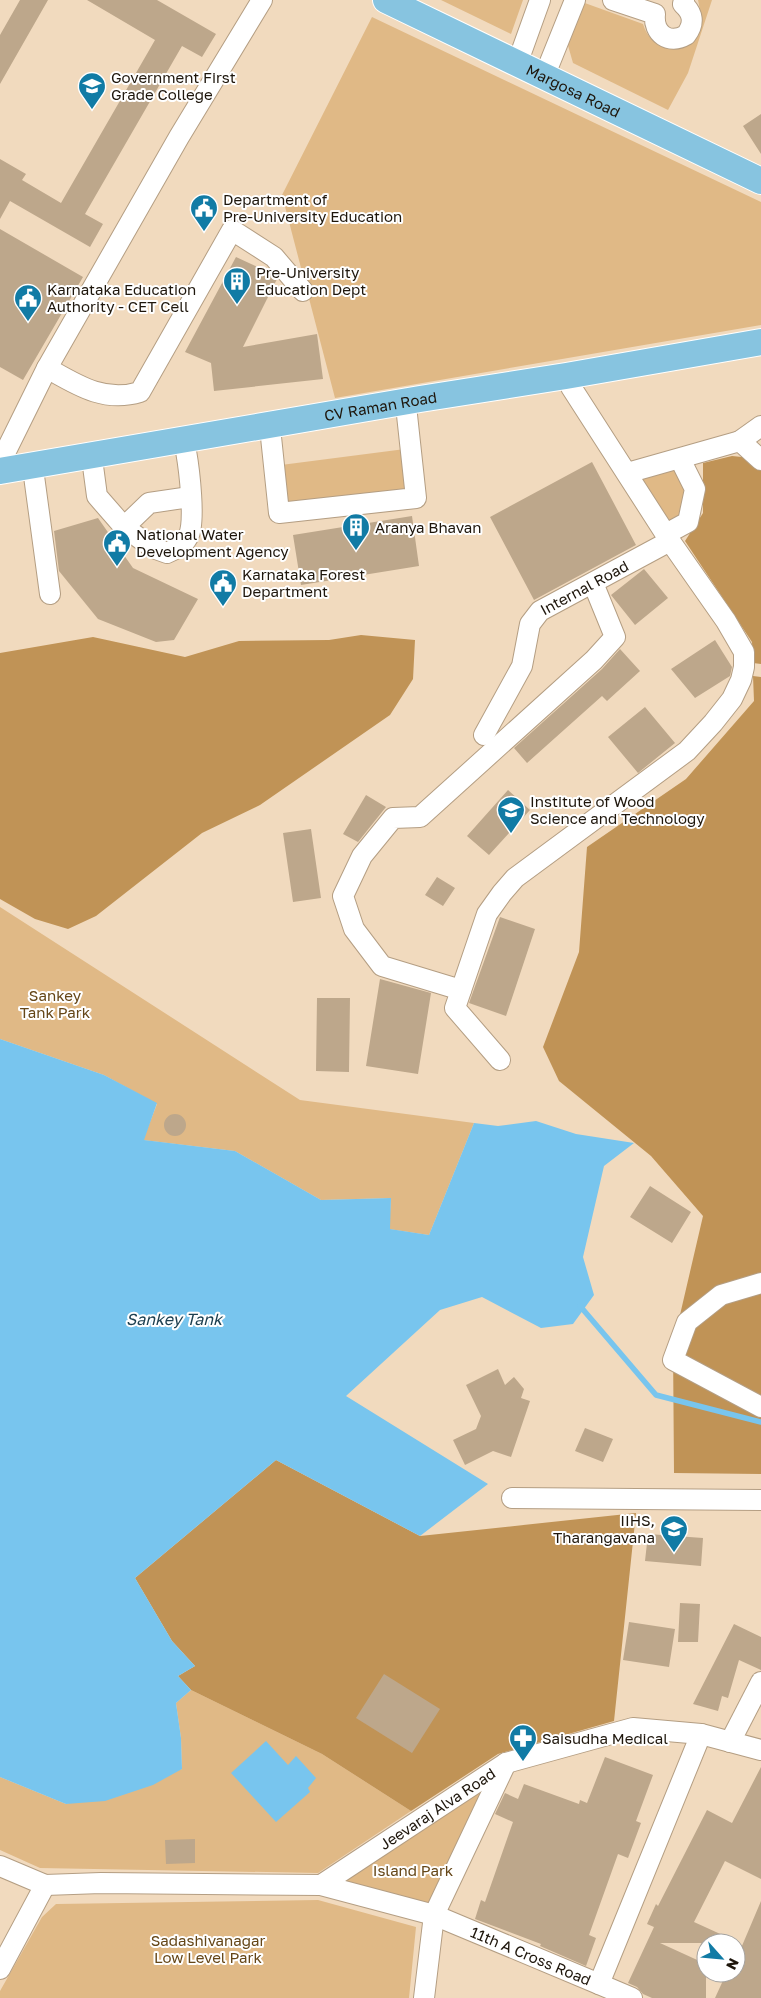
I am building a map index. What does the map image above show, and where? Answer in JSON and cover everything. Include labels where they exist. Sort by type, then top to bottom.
[{"type":"main road","name":"Margosa Road","points":[[386,0],[761,181]]},
{"type":"main road","name":"CV Raman Road","points":[[0,471],[761,342]]},
{"type":"main road","name":"CV Raman Road","points":[[0,482],[34,476],[94,476],[188,463],[270,437],[761,354]]},
{"type":"street","points":[[0,463],[46,368],[179,137],[262,0]]},
{"type":"street","points":[[517,64],[540,0]]},
{"type":"street","points":[[544,77],[575,0]]},
{"type":"street","points":[[613,0],[655,14],[654,22],[660,35],[673,40],[686,35],[692,23],[690,10],[683,4],[684,0]]},
{"type":"street","points":[[46,368],[84,390],[106,395],[126,396],[140,392],[232,230],[274,257],[303,291]]},
{"type":"street","points":[[500,1060],[455,1008],[487,914],[515,878],[686,750],[713,723],[732,699],[741,680],[753,668],[726,621],[668,538],[571,387]]},
{"type":"street","points":[[270,437],[279,513],[416,498],[407,415]]},
{"type":"street","points":[[627,473],[740,441],[761,426]]},
{"type":"street","points":[[740,441],[761,460]]},
{"type":"street","name":"Internal Road","points":[[484,735],[522,666],[530,624],[540,611],[593,583],[668,538],[688,522],[695,489],[680,459]]},
{"type":"street","points":[[94,476],[97,496],[124,527],[153,548],[167,553],[180,548],[189,535],[191,519],[188,463]]},
{"type":"street","points":[[34,476],[50,594]]},
{"type":"street","points":[[124,527],[149,503],[190,497]]},
{"type":"street","points":[[461,990],[382,966],[354,929],[343,896],[362,856],[393,818],[420,817],[594,660],[615,637],[593,583]]},
{"type":"street","points":[[761,1283],[721,1295],[687,1322],[673,1360],[761,1407]]},
{"type":"street","points":[[512,1498],[761,1500]]},
{"type":"street","points":[[730,1742],[761,1682]]},
{"type":"street","name":"Jeevaraj Alva Road","points":[[321,1885],[506,1763],[633,1728],[702,1734],[761,1750]]},
{"type":"street","name":"11th A Cross Road","points":[[321,1885],[434,1914],[599,1984],[702,1734]]},
{"type":"street","points":[[424,1998],[434,1914],[506,1763]]},
{"type":"street","points":[[0,1866],[45,1885],[321,1885]]},
{"type":"street","points":[[0,1969],[45,1885]]},
{"type":"street","points":[[599,1984],[632,1998]]},
{"type":"green space","points":[[441,0],[523,0],[511,34]]},
{"type":"green space","points":[[698,0],[712,0],[688,73],[668,110],[573,63],[567,42],[582,2],[643,24],[652,39],[658,44],[667,47],[701,15]]},
{"type":"green space","points":[[372,17],[761,202],[761,325],[335,398],[282,195]]},
{"type":"green space","points":[[405,449],[410,488],[285,504],[281,465]]},
{"type":"green space","points":[[675,468],[685,491],[680,516],[667,523],[638,477]]},
{"type":"green space","name":"Sankey Tank Park","points":[[0,907],[300,1100],[474,1123],[429,1235],[389,1229],[391,1198],[321,1200],[235,1151],[143,1140],[157,1104],[104,1075],[0,1039]]},
{"type":"green space","points":[[191,1690],[322,1754],[411,1811],[318,1873],[40,1868],[0,1850],[0,1777],[66,1804],[182,1769],[181,1738],[176,1703]]},
{"type":"green space","name":"Island Park","points":[[506,1763],[434,1915],[321,1885]]},
{"type":"green space","name":"Sadashivanagar Low Level Park","points":[[318,1900],[416,1927],[409,1998],[0,1998],[0,1991],[42,1917],[56,1904]]},
{"type":"shaded area","points":[[732,456],[752,458],[761,467],[761,664],[753,663],[752,642],[685,541],[703,513],[703,463]]},
{"type":"shaded area","points":[[361,635],[415,640],[413,679],[390,715],[260,805],[202,833],[96,916],[68,929],[35,919],[0,899],[0,653],[93,637],[185,657],[239,641],[329,640]]},
{"type":"shaded area","points":[[753,676],[761,677],[761,1474],[674,1473],[673,1345],[703,1216],[651,1156],[559,1081],[543,1047],[579,952],[587,847],[686,779],[754,701]]},
{"type":"shaded area","points":[[276,1460],[420,1536],[636,1513],[614,1721],[498,1754],[411,1811],[322,1754],[191,1690],[178,1676],[195,1666],[172,1641],[135,1578]]},
{"type":"water","name":"Sankey Tank","points":[[0,1039],[104,1075],[157,1103],[144,1140],[235,1151],[321,1200],[391,1198],[390,1229],[429,1235],[474,1123],[498,1126],[536,1121],[576,1134],[634,1143],[604,1166],[583,1257],[594,1295],[573,1324],[541,1328],[482,1297],[440,1310],[346,1396],[488,1484],[420,1536],[276,1460],[135,1578],[172,1641],[195,1666],[178,1676],[191,1690],[176,1703],[181,1738],[182,1769],[153,1785],[105,1801],[66,1804],[0,1777]]},
{"type":"water","points":[[266,1741],[288,1765],[296,1756],[316,1778],[308,1788],[310,1792],[276,1822],[231,1773]]},
{"type":"building","points":[[20,0],[48,0],[0,84],[0,35]]},
{"type":"building","points":[[87,0],[157,0],[216,34],[202,57],[182,46],[85,214],[103,224],[90,247],[10,201],[0,219],[0,159],[26,174],[22,180],[61,203],[155,40]]},
{"type":"building","points":[[761,114],[761,154],[743,126]]},
{"type":"building","name":"Karnataka Education Authority - CET Cell","points":[[0,229],[83,277],[23,380],[0,367]]},
{"type":"building","name":"Pre-University Education Dept","points":[[236,257],[273,274],[277,279],[243,347],[317,334],[323,379],[214,391],[211,363],[185,352]]},
{"type":"building","points":[[592,462],[636,545],[534,600],[490,517]]},
{"type":"building","name":"Aranya Bhavan","points":[[412,516],[419,566],[301,585],[293,535]]},
{"type":"building","points":[[98,518],[133,568],[198,599],[174,640],[156,642],[98,619],[59,571],[54,531]]},
{"type":"building","points":[[644,569],[668,598],[635,625],[611,595]]},
{"type":"building","points":[[715,640],[732,667],[730,676],[695,698],[671,669]]},
{"type":"building","points":[[620,649],[640,671],[607,701],[602,696],[527,763],[514,748],[602,669]]},
{"type":"building","points":[[645,707],[675,743],[638,773],[608,737]]},
{"type":"building","points":[[508,790],[530,810],[489,855],[467,836]]},
{"type":"building","points":[[366,795],[386,807],[358,842],[343,834]]},
{"type":"building","points":[[311,829],[321,898],[293,902],[283,833]]},
{"type":"building","points":[[437,877],[455,888],[443,906],[425,895]]},
{"type":"building","points":[[500,917],[535,929],[506,1016],[469,1003]]},
{"type":"building","points":[[380,979],[431,993],[418,1074],[366,1066]]},
{"type":"building","points":[[317,998],[350,998],[349,1072],[316,1071]]},
{"type":"building","points":[[175,1114],[183,1117],[186,1125],[183,1133],[175,1136],[167,1133],[164,1125],[167,1117]]},
{"type":"building","points":[[650,1186],[691,1212],[672,1243],[630,1217]]},
{"type":"building","points":[[498,1369],[505,1385],[514,1377],[524,1389],[521,1398],[530,1401],[511,1457],[493,1451],[465,1465],[453,1440],[476,1429],[481,1416],[466,1385]]},
{"type":"building","points":[[585,1428],[613,1439],[603,1462],[575,1451]]},
{"type":"building","points":[[648,1534],[703,1538],[701,1566],[645,1561]]},
{"type":"building","points":[[680,1603],[700,1604],[698,1642],[678,1642]]},
{"type":"building","points":[[629,1622],[675,1629],[669,1667],[623,1660]]},
{"type":"building","points":[[734,1624],[761,1637],[761,1670],[739,1660],[728,1698],[722,1696],[718,1711],[693,1704]]},
{"type":"building","points":[[384,1674],[440,1709],[412,1753],[356,1718]]},
{"type":"building","points":[[605,1757],[653,1775],[636,1821],[641,1823],[628,1858],[618,1854],[589,1935],[596,1938],[586,1966],[540,1946],[541,1944],[475,1919],[481,1900],[485,1902],[513,1822],[495,1814],[505,1793],[518,1799],[524,1784],[579,1804],[580,1800],[587,1803]]},
{"type":"building","points":[[761,1767],[761,1879],[725,1861],[694,1922],[718,1933],[696,1933],[696,1943],[660,1943],[696,1959],[696,1983],[706,1983],[706,1998],[652,1998],[643,1994],[637,1987],[628,1983],[654,1927],[647,1924],[656,1904],[658,1906],[707,1810],[732,1823]]},
{"type":"building","points":[[195,1839],[195,1863],[166,1864],[165,1840]]},
{"type":"building","points":[[761,1901],[761,1998],[715,1998],[722,1983],[746,1983],[746,1936]]},
{"type":"waterway","points":[[580,1306],[656,1395],[761,1422]]},
{"type":"place","name":"Government First Grade College","points":[[92,110]]},
{"type":"place","name":"Department of Pre-University Education","points":[[204,232]]},
{"type":"place","name":"Pre-University Education Dept","points":[[237,305]]},
{"type":"place","name":"Karnataka Education Authority - CET Cell","points":[[28,322]]},
{"type":"place","name":"Aranya Bhavan","points":[[356,551]]},
{"type":"place","name":"National Water Development Agency","points":[[117,567]]},
{"type":"place","name":"Karnataka Forest Department","points":[[223,607]]},
{"type":"place","name":"Institute of Wood Science and Technology","points":[[511,834]]},
{"type":"place","name":"IIHS, Tharangavana","points":[[674,1553]]},
{"type":"place","name":"Saisudha Medical","points":[[523,1762]]}]
